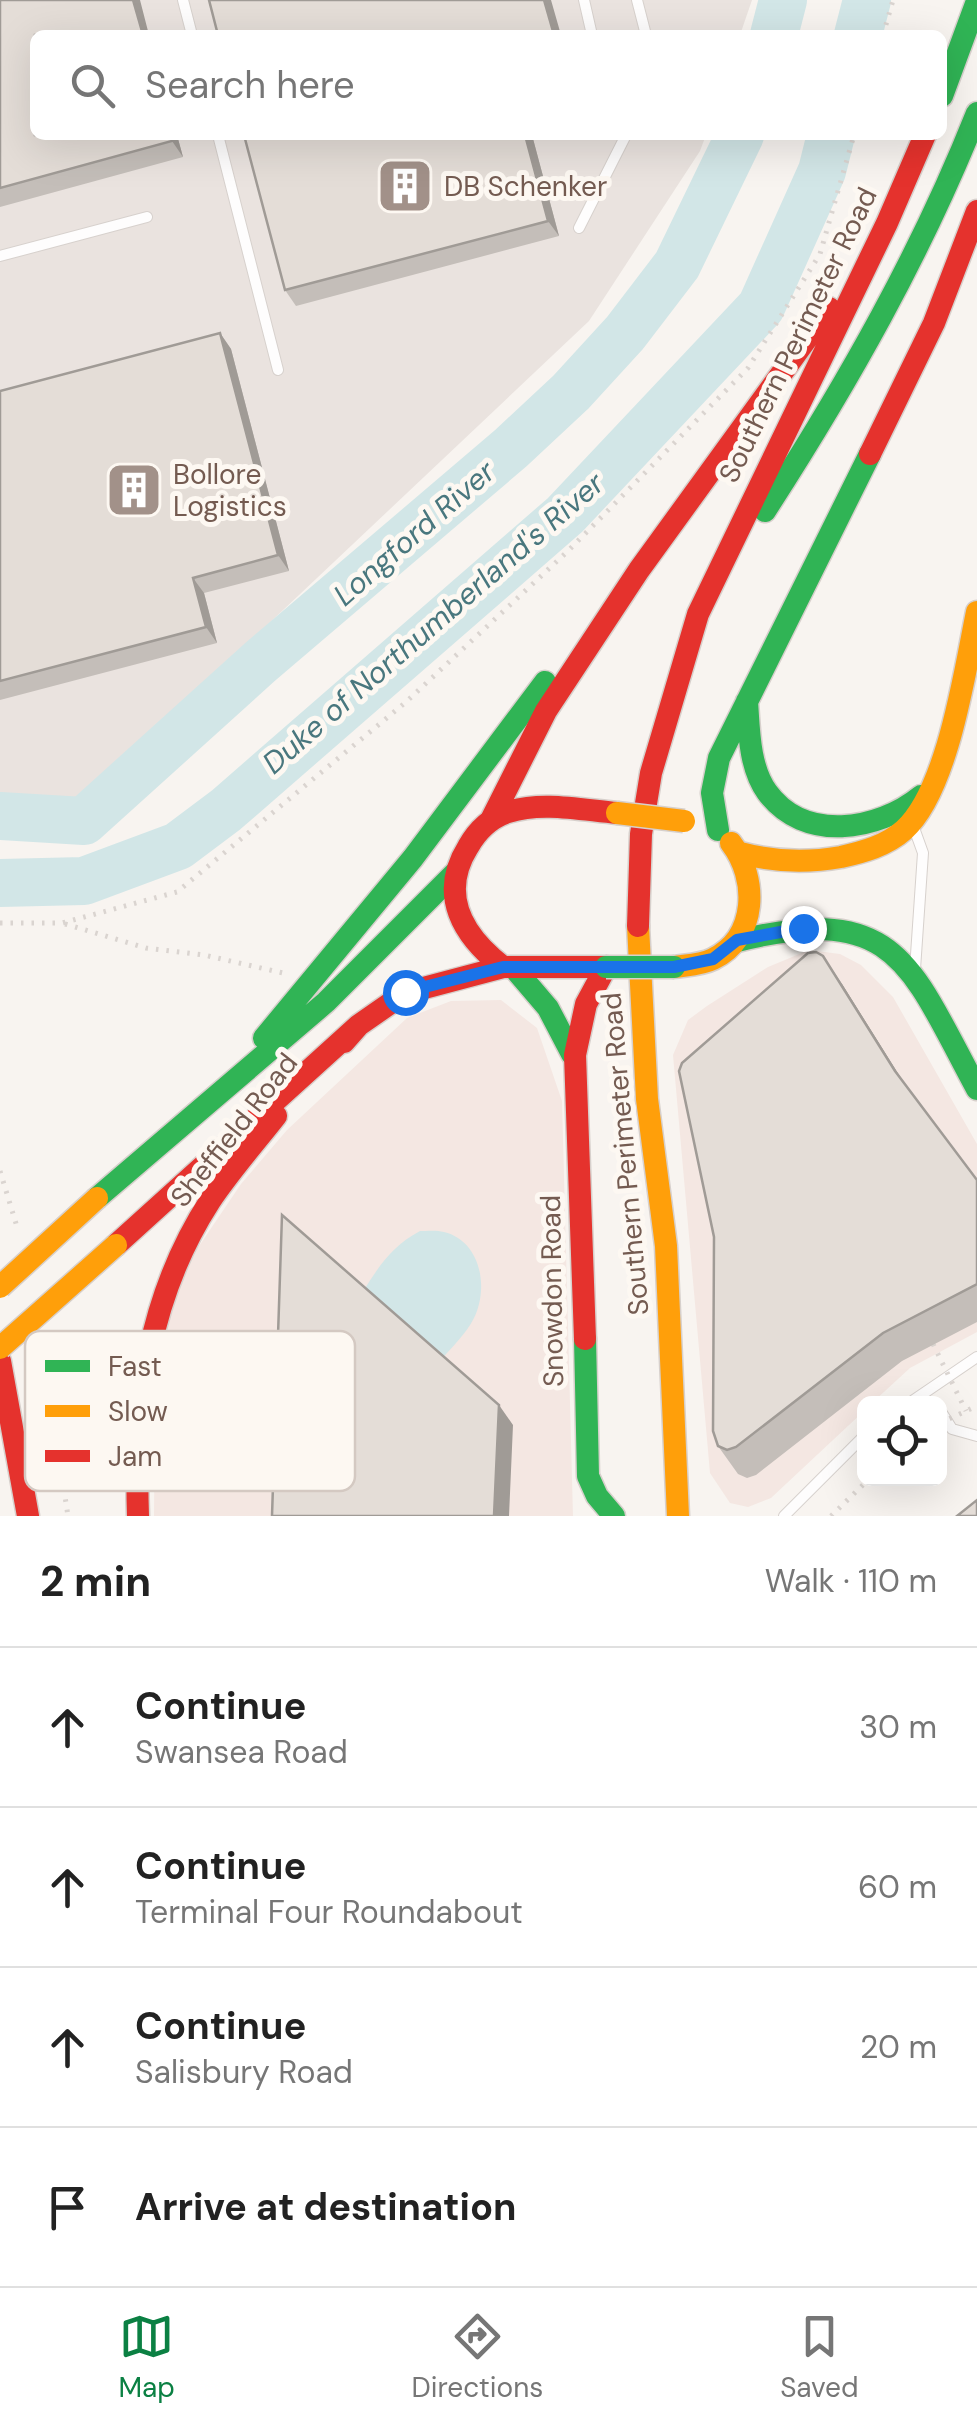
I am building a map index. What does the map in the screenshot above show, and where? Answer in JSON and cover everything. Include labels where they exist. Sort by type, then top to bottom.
[{"type":"main road","points":[[947,82],[977,1]]},
{"type":"main road","name":"Southern Perimeter Road","points":[[698,614],[790,474],[886,313],[954,174],[977,113]]},
{"type":"main road","name":"Southern Perimeter Road","points":[[678,1516],[666,1246],[647,1099],[638,898],[641,834],[651,773],[698,614],[887,223],[923,140]]},
{"type":"main road","points":[[718,830],[712,793],[718,758],[910,376],[977,211]]},
{"type":"main road","points":[[0,1287],[194,1114],[323,1008],[400,934],[454,874],[468,846],[491,820],[546,710],[638,570],[788,368],[887,223]]},
{"type":"main road","points":[[194,1114],[314,980],[413,858],[579,637],[638,570]]},
{"type":"main road","points":[[741,853],[764,860],[819,861],[868,851],[892,840],[911,823],[931,785],[964,680],[977,612]]},
{"type":"main road","points":[[747,701],[761,780],[782,809],[798,819],[830,825],[866,825],[916,802],[931,785]]},
{"type":"main road","points":[[491,820],[534,808],[616,813],[718,830],[741,853],[752,888],[737,940]]},
{"type":"main road","name":"Snowdon Road","points":[[454,874],[454,906],[464,932],[548,1002],[564,1028],[573,1057],[579,1116],[588,1476],[597,1496],[614,1516]]},
{"type":"main road","points":[[0,1348],[360,1025],[405,992],[509,968],[674,967],[713,959],[737,940],[803,928],[840,929],[879,942],[914,979],[977,1089]]},
{"type":"main road","name":"Snowdon Road","points":[[573,1057],[582,1009],[606,967]]},
{"type":"main road","name":"Sheffield Road","points":[[152,1331],[162,1291],[210,1201],[278,1114],[360,1025]]},
{"type":"main road","points":[[0,1361],[28,1516]]},
{"type":"lane","points":[[183,0],[191,30]]},
{"type":"lane","points":[[584,0],[591,30]]},
{"type":"lane","points":[[637,0],[645,30]]},
{"type":"lane","points":[[219,140],[278,370]]},
{"type":"lane","points":[[579,228],[623,140]]},
{"type":"lane","points":[[0,256],[148,216]]},
{"type":"lane","points":[[911,823],[923,853],[914,979]]},
{"type":"lane","points":[[918,1396],[977,1357]]},
{"type":"lane","points":[[926,1390],[930,1396]]},
{"type":"lane","points":[[947,1421],[952,1429],[977,1436]]},
{"type":"lane","points":[[784,1516],[857,1443]]},
{"type":"path","points":[[884,30],[893,0]]},
{"type":"path","points":[[0,923],[62,923],[178,892],[406,702],[569,550],[748,368],[820,254],[853,140]]},
{"type":"path","points":[[62,923],[146,948],[204,955],[314,980]]},
{"type":"path","points":[[933,1344],[966,1411]]},
{"type":"path","points":[[947,1420],[977,1406]]},
{"type":"path","points":[[831,1516],[862,1486]]},
{"type":"shaded area","points":[[0,0],[752,0],[742,30],[30,30],[30,140],[704,140],[589,321],[79,803],[0,796]]},
{"type":"shaded area","points":[[809,950],[840,954],[861,965],[893,997],[977,1144],[977,1332],[910,1368],[880,1396],[857,1396],[857,1418],[771,1498],[748,1507],[730,1503],[710,1473],[673,1055],[688,1020],[768,967]]},
{"type":"shaded area","points":[[501,1000],[537,1028],[562,1101],[573,1516],[154,1516],[154,1491],[355,1491],[355,1331],[164,1331],[166,1319],[197,1249],[241,1184],[287,1130],[407,1018],[451,1001]]},
{"type":"shaded area","points":[[420,1231],[441,1231],[457,1237],[474,1255],[481,1280],[474,1318],[439,1362],[362,1293],[387,1257]]},
{"type":"building","points":[[0,0],[133,0],[142,30],[30,30],[30,140],[172,141],[0,188]]},
{"type":"building","points":[[209,0],[544,0],[553,30],[217,30]]},
{"type":"building","name":"DB Schenker","points":[[245,140],[526,140],[548,221],[285,290]]},
{"type":"building","name":"Bollore Logistics","points":[[220,333],[278,555],[193,578],[206,627],[0,681],[0,391]]},
{"type":"building","points":[[808,953],[823,956],[895,1071],[977,1180],[977,1284],[883,1333],[727,1450],[718,1446],[713,1431],[714,1237],[679,1071],[682,1063]]},
{"type":"building","points":[[282,1215],[499,1405],[494,1516],[272,1516],[273,1491],[355,1491],[355,1331],[278,1331]]},
{"type":"building","points":[[977,1500],[977,1516],[957,1516]]},
{"type":"waterway","name":"Longford River","points":[[775,30],[783,0]]},
{"type":"waterway","name":"Duke of Northumberland's River","points":[[859,30],[867,0]]},
{"type":"waterway","name":"Longford River","points":[[0,816],[84,821],[260,662],[511,448],[571,392],[625,333],[677,265],[738,140]]},
{"type":"waterway","name":"Duke of Northumberland's River","points":[[0,883],[84,881],[178,846],[226,810],[565,515],[761,307],[822,171],[830,140]]},
{"type":"traffic: fast","points":[[947,82],[977,1]]},
{"type":"traffic: fast","points":[[765,511],[881,317],[932,217],[977,113]]},
{"type":"traffic: fast","points":[[718,830],[712,793],[719,758],[870,454]]},
{"type":"traffic: fast","points":[[264,1038],[413,858],[545,682]]},
{"type":"traffic: fast","points":[[747,701],[751,748],[761,782],[782,808],[801,819],[821,825],[863,824],[904,808],[921,796]]},
{"type":"traffic: fast","points":[[97,1198],[326,1002],[454,874]]},
{"type":"traffic: fast","points":[[737,941],[791,931],[833,930],[866,938],[892,954],[914,977],[934,1008],[977,1089]]},
{"type":"traffic: fast","points":[[606,967],[674,967]]},
{"type":"traffic: fast","points":[[514,968],[548,1008],[572,1054]]},
{"type":"traffic: fast","points":[[585,1339],[588,1476],[597,1496],[614,1516]]},
{"type":"traffic: slow","points":[[741,853],[778,860],[828,859],[874,848],[904,830],[919,812],[943,759],[977,612]]},
{"type":"traffic: slow","points":[[617,813],[684,821]]},
{"type":"traffic: slow","points":[[674,967],[713,959],[739,937],[746,922],[746,873],[731,843]]},
{"type":"traffic: slow","points":[[638,926],[647,1099],[666,1246],[678,1516]]},
{"type":"traffic: slow","points":[[0,1287],[97,1198]]},
{"type":"traffic: slow","points":[[0,1348],[116,1245]]},
{"type":"traffic: jam","points":[[638,926],[641,834],[651,773],[698,614],[887,223],[923,140]]},
{"type":"traffic: jam","points":[[870,454],[934,323],[977,211]]},
{"type":"traffic: jam","points":[[491,820],[546,711],[639,570],[829,308]]},
{"type":"traffic: jam","points":[[606,967],[503,967],[466,928],[455,898],[455,882],[472,841],[501,815],[548,807],[617,813]]},
{"type":"traffic: jam","points":[[344,1042],[359,1025],[405,993],[503,967]]},
{"type":"traffic: jam","points":[[585,1339],[575,1055],[586,1004],[606,967]]},
{"type":"traffic: jam","points":[[116,1245],[359,1025]]},
{"type":"traffic: jam","points":[[154,1331],[172,1275],[189,1238],[210,1201],[276,1116]]},
{"type":"traffic: jam","points":[[0,1361],[28,1516]]},
{"type":"traffic: jam","points":[[137,1491],[138,1516]]},
{"type":"place","name":"DB Schenker","points":[[405,186]]},
{"type":"place","name":"Bollore Logistics","points":[[134,490]]},
{"type":"route","points":[[405,992],[503,967],[674,967],[713,959],[737,940],[803,928]]}]
